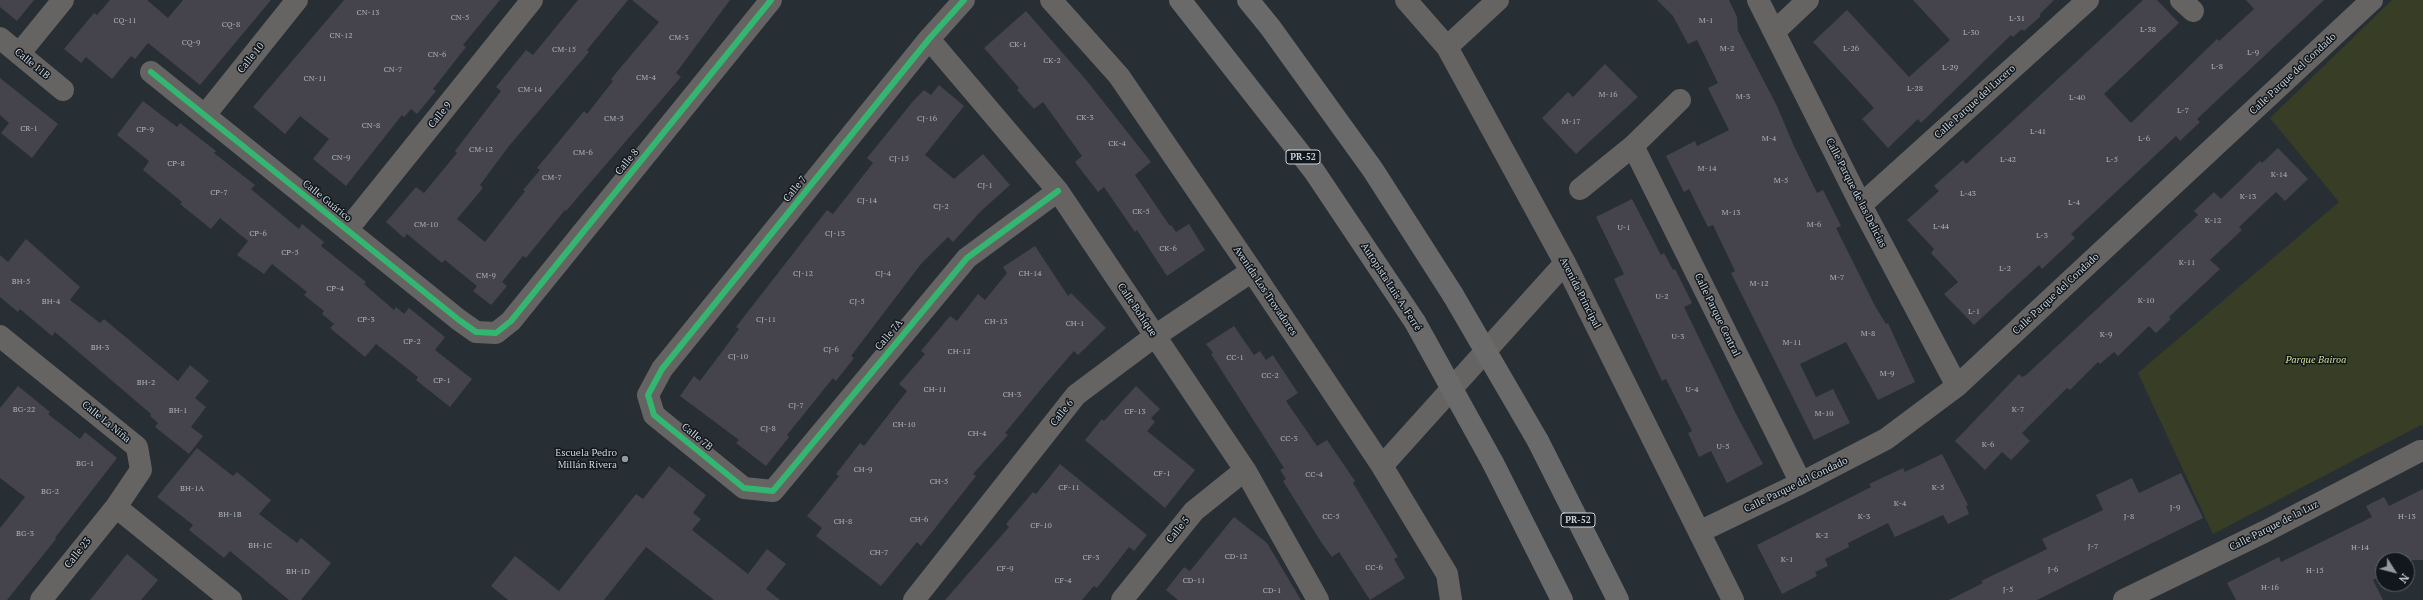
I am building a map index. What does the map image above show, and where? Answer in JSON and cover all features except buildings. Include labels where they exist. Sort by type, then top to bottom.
[{"type":"highway","name":"Autopista Luis A. Ferré","points":[[1180,0],[1314,171],[1415,322],[1494,463],[1562,600]]},
{"type":"highway","name":"PR-52","points":[[1248,0],[1270,27],[1373,170],[1453,294],[1538,441],[1618,600]]},
{"type":"street","points":[[19,54],[63,0]]},
{"type":"street","name":"Calle 10","points":[[205,115],[297,0]]},
{"type":"street","name":"Calle 9","points":[[347,230],[532,0]]},
{"type":"street","name":"Calle 8","points":[[496,333],[511,321],[771,0]]},
{"type":"street","name":"Calle 7","points":[[648,395],[662,368],[929,39],[964,0]]},
{"type":"street","name":"Avenida Los Trovadores","points":[[1050,0],[1119,76],[1252,271],[1382,466],[1447,574],[1451,600]]},
{"type":"street","name":"Avenida Principal","points":[[1406,0],[1446,47],[1565,263],[1733,600]]},
{"type":"street","points":[[1446,47],[1498,0]]},
{"type":"street","name":"Calle Parque de las Delicias","points":[[1758,0],[1861,205],[1957,386]]},
{"type":"street","points":[[1774,32],[1808,0]]},
{"type":"street","name":"Calle Parque del Lucero","points":[[1861,205],[2088,0]]},
{"type":"street","name":"Calle Parque del Condado","points":[[1699,532],[1801,484],[1886,439],[1957,386],[2372,0]]},
{"type":"street","name":"Calle 11B","points":[[0,38],[63,90]]},
{"type":"street","name":"Calle Bohíque","points":[[929,39],[1058,191],[1244,470],[1318,600]]},
{"type":"street","name":"Calle Guárico","points":[[151,72],[459,320],[476,332],[496,333]]},
{"type":"street","points":[[1580,189],[1633,146],[1680,100]]},
{"type":"street","name":"Calle Parque Central","points":[[1633,146],[1801,484]]},
{"type":"street","name":"Calle 7A","points":[[744,488],[773,491],[967,258],[1058,191]]},
{"type":"street","points":[[1382,466],[1565,263]]},
{"type":"street","name":"Calle 6","points":[[914,600],[1076,395],[1155,336],[1252,271]]},
{"type":"street","name":"Calle La Niña","points":[[2,342],[137,447],[141,470],[116,507]]},
{"type":"street","name":"Calle 7B","points":[[648,395],[654,415],[744,488]]},
{"type":"street","name":"Calle Parque de la Luz","points":[[2124,600],[2264,532],[2420,451],[2423,451]]},
{"type":"street","name":"Calle 5","points":[[1122,600],[1194,511],[1244,470]]},
{"type":"street","points":[[116,507],[231,600]]},
{"type":"street","name":"Calle 23","points":[[41,600],[116,507]]},
{"type":"green space","name":"Parque Bairoa","points":[[2392,0],[2423,0],[2423,427],[2421,425],[2213,534],[2138,373],[2339,202],[2270,118]]},
{"type":"cycle path","points":[[151,72],[459,320],[476,332],[496,333],[511,321],[771,0]]},
{"type":"cycle path","points":[[964,0],[929,39],[662,369],[648,395],[654,415],[744,488],[773,491],[967,258],[1058,191]]},
{"type":"place","name":"Escuela Pedro Millán Rivera","points":[[625,459]]}]
